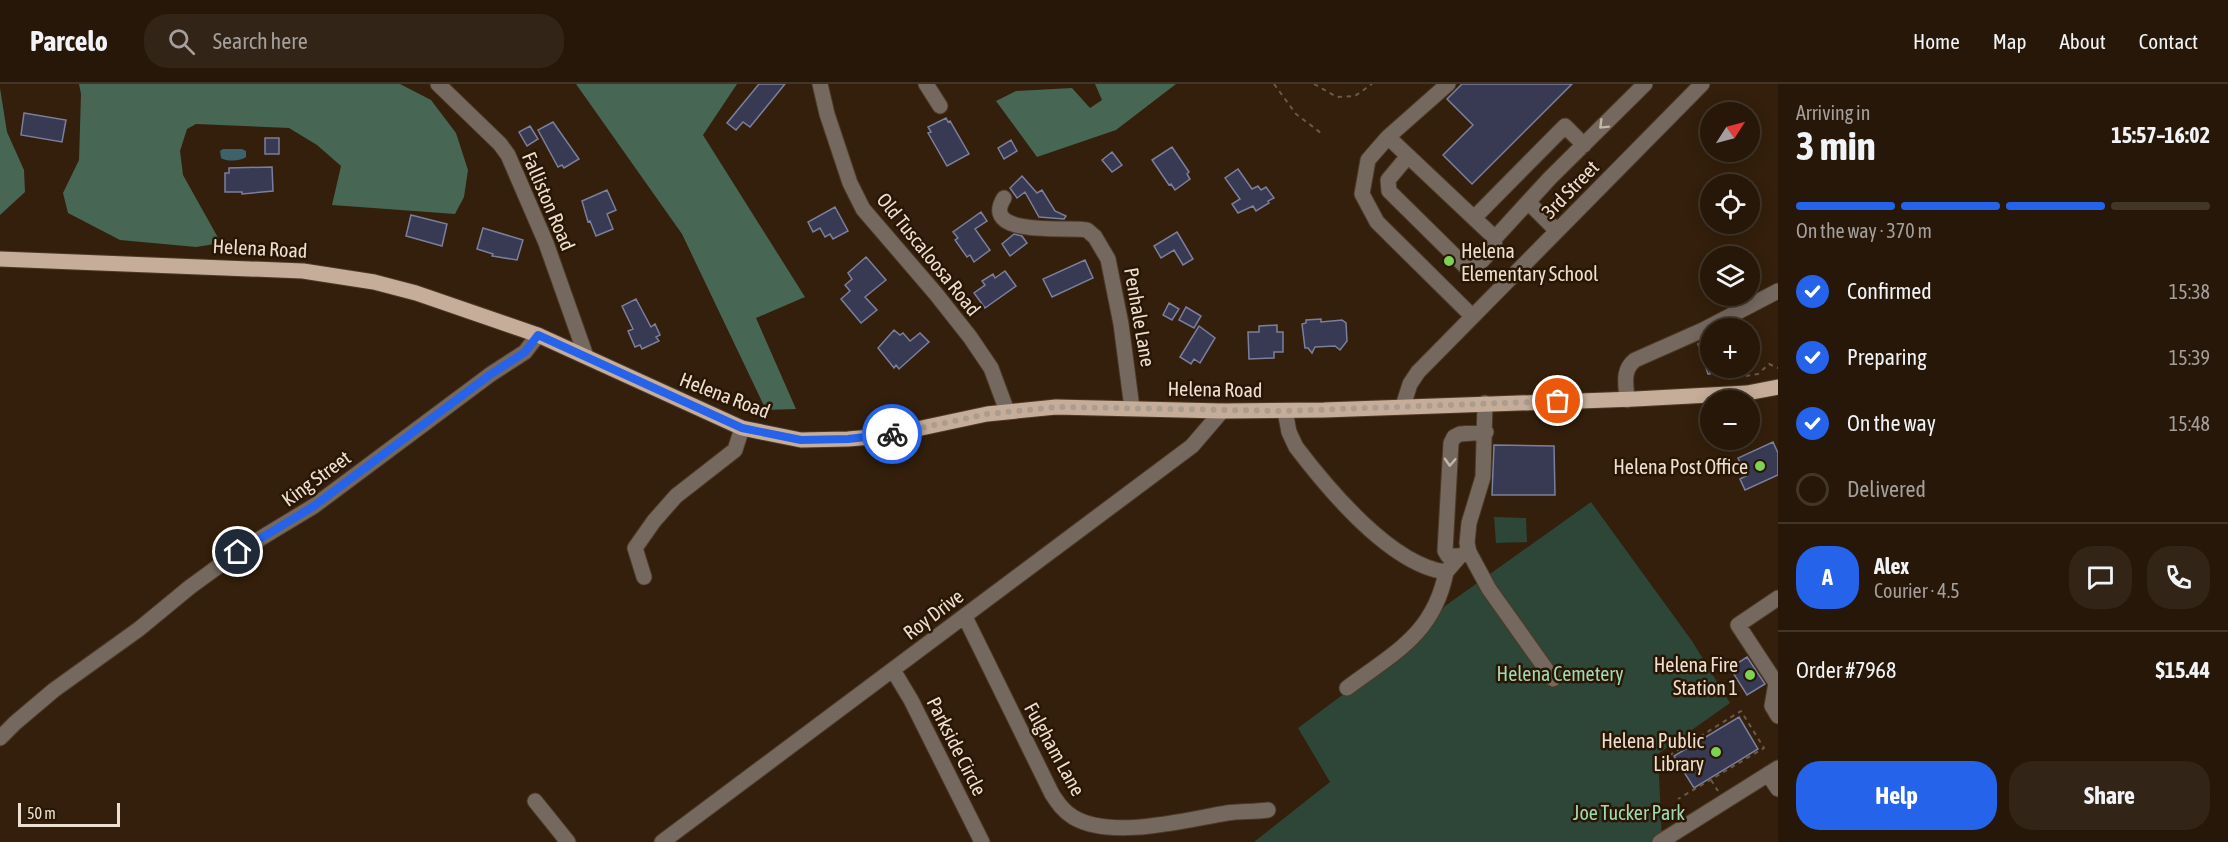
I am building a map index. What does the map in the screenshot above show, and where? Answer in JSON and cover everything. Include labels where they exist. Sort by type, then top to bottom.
[{"type":"main road","name":"Helena Road","points":[[0,259],[215,266],[337,275],[416,292],[538,335],[742,428],[801,440],[885,436],[1007,411],[1056,407],[1285,411],[1700,397]]},
{"type":"main road","name":"Helena Road","points":[[1760,390],[1778,387]]},
{"type":"street","name":"Falliston Road","points":[[438,84],[500,144],[508,155],[546,243],[585,356]]},
{"type":"street","points":[[926,84],[940,106]]},
{"type":"street","points":[[1448,84],[1388,137],[1368,160],[1362,194],[1377,222],[1472,316]]},
{"type":"street","points":[[1408,156],[1388,180],[1389,191],[1467,268],[1475,268],[1494,248],[1495,238],[1528,202],[1645,84]]},
{"type":"street","name":"Old Tuscaloosa Road","points":[[823,86],[827,114],[850,183],[863,209],[970,337],[991,368],[1007,411]]},
{"type":"street","name":"3rd Street","points":[[1403,406],[1410,384],[1418,372],[1557,231],[1693,87]]},
{"type":"street","points":[[1474,218],[1565,126],[1584,145]]},
{"type":"street","points":[[1388,137],[1495,238]]},
{"type":"street","name":"Penhale Lane","points":[[1004,198],[1000,205],[1001,216],[1014,224],[1055,230],[1079,228],[1087,230],[1095,237],[1108,259],[1132,408]]},
{"type":"street","points":[[1528,202],[1557,231]]},
{"type":"street","points":[[1627,399],[1625,374],[1629,365],[1635,360],[1705,329],[1778,291]]},
{"type":"street","name":"King Street","points":[[0,738],[54,690],[139,629],[190,587],[238,552],[314,506],[491,374],[525,352],[538,335]]},
{"type":"street","points":[[1347,688],[1399,650],[1429,620],[1439,598],[1446,572],[1465,554],[1469,523],[1481,486],[1486,432],[1485,403]]},
{"type":"street","name":"Roy Drive","points":[[662,842],[965,617],[1116,500],[1192,446],[1222,411]]},
{"type":"street","points":[[1285,411],[1289,432],[1296,447],[1350,511],[1384,541],[1406,556],[1433,570],[1446,572]]},
{"type":"street","points":[[644,577],[635,548],[676,496],[735,450],[742,428]]},
{"type":"street","points":[[1465,554],[1448,556],[1445,547],[1451,443],[1454,437],[1460,434],[1486,432]]},
{"type":"street","points":[[1465,554],[1553,679]]},
{"type":"street","points":[[1778,598],[1738,624],[1776,683],[1772,706],[1778,717]]},
{"type":"street","name":"Fulgham Lane","points":[[965,617],[1052,794],[1062,809],[1073,817],[1097,825],[1155,826],[1226,813],[1268,810]]},
{"type":"street","name":"Parkside Circle","points":[[893,670],[911,700],[982,842]]},
{"type":"street","points":[[1660,842],[1773,771],[1778,789]]},
{"type":"street","points":[[535,801],[568,842]]},
{"type":"path","points":[[1274,84],[1296,114],[1321,133]]},
{"type":"path","points":[[1314,84],[1337,97],[1355,96],[1372,84]]},
{"type":"path","points":[[1726,379],[1758,374],[1769,364],[1778,368]]},
{"type":"path","points":[[1654,765],[1741,711],[1764,748],[1678,799]]},
{"type":"green space","points":[[79,84],[400,84],[431,100],[456,133],[468,170],[464,197],[455,214],[332,205],[341,166],[317,145],[289,128],[196,124],[187,129],[180,151],[183,175],[221,243],[196,247],[120,240],[68,213],[63,193],[79,160],[81,94]]},
{"type":"green space","points":[[576,84],[737,84],[703,135],[805,297],[756,318],[796,409],[766,410],[682,234]]},
{"type":"green space","points":[[1095,84],[1176,84],[1116,130],[1037,157],[996,101],[1016,91],[1072,88],[1090,108],[1102,100]]},
{"type":"green space","points":[[0,88],[7,132],[24,170],[25,192],[0,215]]},
{"type":"green space","name":"Helena Cemetery","points":[[1591,502],[1692,641],[1730,703],[1658,754],[1662,842],[1254,842],[1330,782],[1298,728],[1419,638],[1445,606]]},
{"type":"green space","points":[[1494,517],[1526,518],[1527,542],[1496,543]]},
{"type":"water","points":[[242,149],[246,151],[246,157],[234,160],[221,158],[220,151]]},
{"type":"building","points":[[759,84],[785,84],[750,127],[743,122],[736,130],[727,123]]},
{"type":"building","name":"Helena Elementary School","points":[[1462,84],[1572,84],[1472,184],[1443,155],[1473,125],[1447,99]]},
{"type":"building","points":[[24,113],[66,120],[62,142],[21,135]]},
{"type":"building","points":[[946,118],[969,154],[947,166],[928,133],[931,132],[928,127]]},
{"type":"building","points":[[553,122],[579,159],[564,168],[562,165],[558,167],[538,130]]},
{"type":"building","points":[[530,126],[538,139],[527,146],[519,132]]},
{"type":"building","points":[[265,138],[279,138],[279,154],[265,154]]},
{"type":"building","points":[[1011,140],[1017,151],[1004,159],[998,148]]},
{"type":"building","points":[[1172,147],[1189,172],[1187,174],[1190,179],[1175,190],[1152,160]]},
{"type":"building","points":[[1112,152],[1122,165],[1112,172],[1102,160]]},
{"type":"building","points":[[272,167],[273,191],[242,194],[242,192],[225,192],[225,173],[229,173],[229,168]]},
{"type":"building","points":[[1238,169],[1252,189],[1258,186],[1261,190],[1266,187],[1274,198],[1256,211],[1253,206],[1238,213],[1232,204],[1240,199],[1225,178]]},
{"type":"building","points":[[1022,176],[1037,193],[1042,190],[1055,211],[1066,216],[1064,219],[1039,217],[1025,192],[1017,198],[1010,188]]},
{"type":"building","points":[[607,190],[616,210],[607,214],[613,229],[596,236],[590,221],[588,222],[582,201]]},
{"type":"building","points":[[835,207],[848,231],[833,239],[830,234],[825,237],[820,228],[813,232],[808,222]]},
{"type":"building","points":[[981,212],[987,221],[975,229],[990,250],[974,262],[970,255],[967,257],[955,240],[958,238],[953,232]]},
{"type":"building","points":[[411,215],[447,224],[442,246],[406,236]]},
{"type":"building","points":[[483,228],[523,240],[517,260],[492,256],[493,254],[477,249]]},
{"type":"building","points":[[1177,232],[1193,259],[1183,265],[1174,250],[1161,258],[1154,246]]},
{"type":"building","points":[[1014,234],[1022,236],[1027,243],[1010,256],[1002,244]]},
{"type":"building","points":[[866,257],[886,280],[865,297],[877,310],[861,323],[841,299],[850,291],[845,285],[852,279],[848,273]]},
{"type":"building","points":[[1085,260],[1093,278],[1052,297],[1043,279]]},
{"type":"building","points":[[1005,271],[1016,286],[985,308],[974,293],[985,285],[982,281],[993,274],[995,278]]},
{"type":"building","points":[[636,299],[651,327],[655,324],[660,335],[656,337],[659,341],[642,349],[640,345],[635,347],[628,331],[633,329],[622,306]]},
{"type":"building","points":[[1169,303],[1179,309],[1172,320],[1163,315]]},
{"type":"building","points":[[1186,307],[1201,316],[1194,328],[1179,320]]},
{"type":"building","points":[[1321,319],[1321,322],[1342,320],[1346,323],[1347,341],[1340,350],[1335,346],[1315,347],[1312,353],[1305,348],[1302,324],[1306,323],[1306,320]]},
{"type":"building","points":[[1277,325],[1277,332],[1283,332],[1283,352],[1274,352],[1274,358],[1249,359],[1248,332],[1259,332],[1259,326]]},
{"type":"building","points":[[1199,326],[1215,338],[1200,363],[1194,359],[1191,364],[1180,357]]},
{"type":"building","points":[[894,330],[900,335],[903,333],[910,341],[920,333],[929,342],[899,369],[896,365],[894,368],[878,348]]},
{"type":"building","name":"Helena Post Office","points":[[1773,442],[1778,453],[1778,475],[1745,490],[1740,479],[1746,476],[1738,458],[1760,450]]},
{"type":"building","points":[[1494,445],[1554,446],[1555,495],[1492,495]]},
{"type":"building","name":"Helena Fire Station 1","points":[[1747,657],[1765,684],[1747,695],[1730,668]]},
{"type":"building","name":"Helena Public Library","points":[[1739,717],[1758,749],[1694,788],[1674,756]]},
{"type":"way so far","points":[[892,434],[987,414],[1056,407],[1285,411],[1558,401]]},
{"type":"place","name":"Helena Elementary School","points":[[1449,261]]},
{"type":"place","name":"Helena Post Office","points":[[1760,466]]},
{"type":"place","name":"Helena Fire Station 1","points":[[1750,675]]},
{"type":"place","name":"Helena Public Library","points":[[1716,752]]},
{"type":"route","points":[[238,552],[314,506],[491,374],[525,352],[538,335],[742,428],[801,440],[848,439],[892,434]]},
{"type":"park label","name":"Joe Tucker Park","points":[[1629,812]]}]
